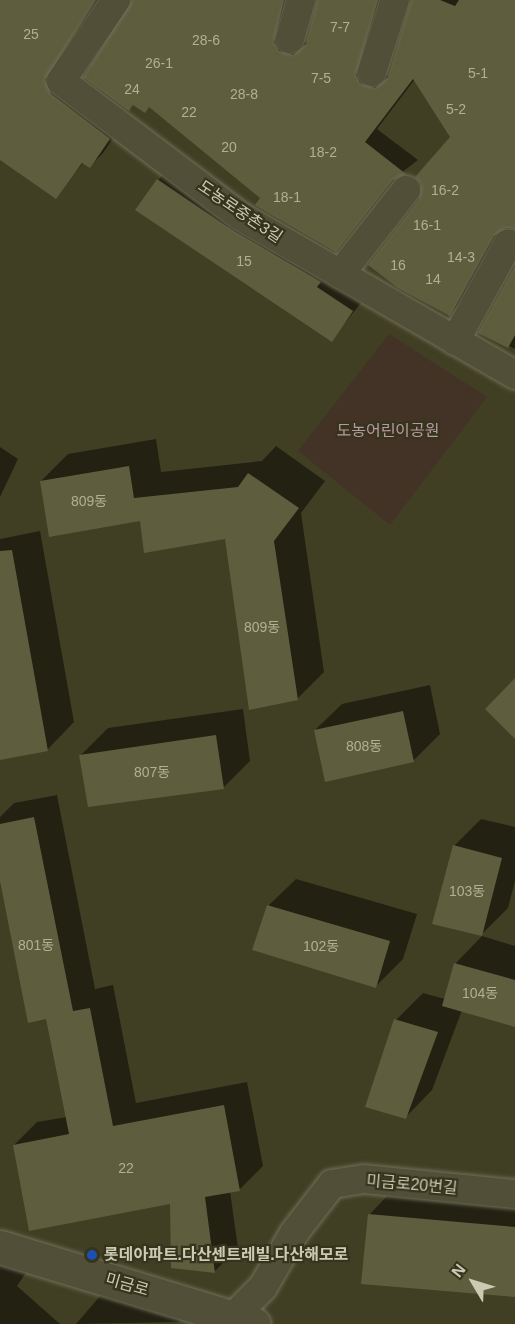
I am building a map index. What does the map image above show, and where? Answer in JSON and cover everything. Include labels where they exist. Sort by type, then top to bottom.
[{"type":"street","name":"도농로중촌3길","points":[[116,0],[61,81],[240,216],[515,375]]},
{"type":"street","points":[[290,39],[301,0]]},
{"type":"street","points":[[372,72],[395,0]]},
{"type":"street","points":[[340,274],[406,190]]},
{"type":"street","points":[[455,341],[508,244],[515,247]]},
{"type":"street","name":"미금로20번길","points":[[238,1322],[263,1287],[294,1233],[332,1185],[364,1179],[515,1194]]},
{"type":"street","name":"미금로","points":[[0,1246],[238,1322]]},
{"type":"green space","name":"도농어린이공원","points":[[389,334],[487,397],[390,525],[298,451]]},
{"type":"building","points":[[0,0],[96,0],[45,80],[51,94],[110,139],[90,168],[82,163],[56,199],[0,160]]},
{"type":"building","points":[[132,0],[284,0],[274,42],[279,51],[293,55],[306,44],[317,0],[378,0],[356,75],[360,83],[375,88],[388,77],[411,0],[440,0],[455,6],[459,0],[515,0],[515,229],[506,228],[494,236],[450,316],[398,288],[368,265],[419,200],[421,184],[415,177],[450,137],[413,79],[365,142],[406,174],[393,180],[336,252],[255,205],[260,198],[149,107],[145,113],[133,105],[129,111],[83,77]]},
{"type":"building","points":[[157,179],[232,230],[321,282],[317,287],[353,311],[332,342],[135,210]]},
{"type":"building","points":[[515,266],[515,335],[508,348],[478,333]]},
{"type":"building","points":[[129,466],[134,498],[238,487],[248,473],[299,508],[274,541],[298,700],[249,710],[225,539],[144,553],[140,521],[49,537],[40,481]]},
{"type":"building","points":[[12,550],[48,751],[0,760],[0,551]]},
{"type":"building","points":[[515,678],[515,739],[485,709]]},
{"type":"building","points":[[403,711],[414,762],[325,782],[314,730]]},
{"type":"building","points":[[216,735],[224,789],[88,807],[79,755]]},
{"type":"building","points":[[34,817],[73,1011],[90,1008],[113,1126],[224,1105],[240,1191],[205,1197],[215,1273],[171,1268],[170,1204],[29,1231],[13,1145],[69,1134],[46,1019],[28,1023],[0,881],[0,824]]},
{"type":"building","points":[[453,845],[502,858],[482,936],[432,924]]},
{"type":"building","points":[[267,905],[390,941],[376,988],[252,950]]},
{"type":"building","points":[[454,963],[515,980],[515,1027],[442,1006]]},
{"type":"building","points":[[394,1019],[438,1032],[406,1119],[365,1107]]},
{"type":"building","points":[[368,1214],[515,1227],[515,1297],[361,1284]]},
{"type":"place","name":"롯데아파트.다산센트레빌.다산해모로","points":[[92,1255]]}]
